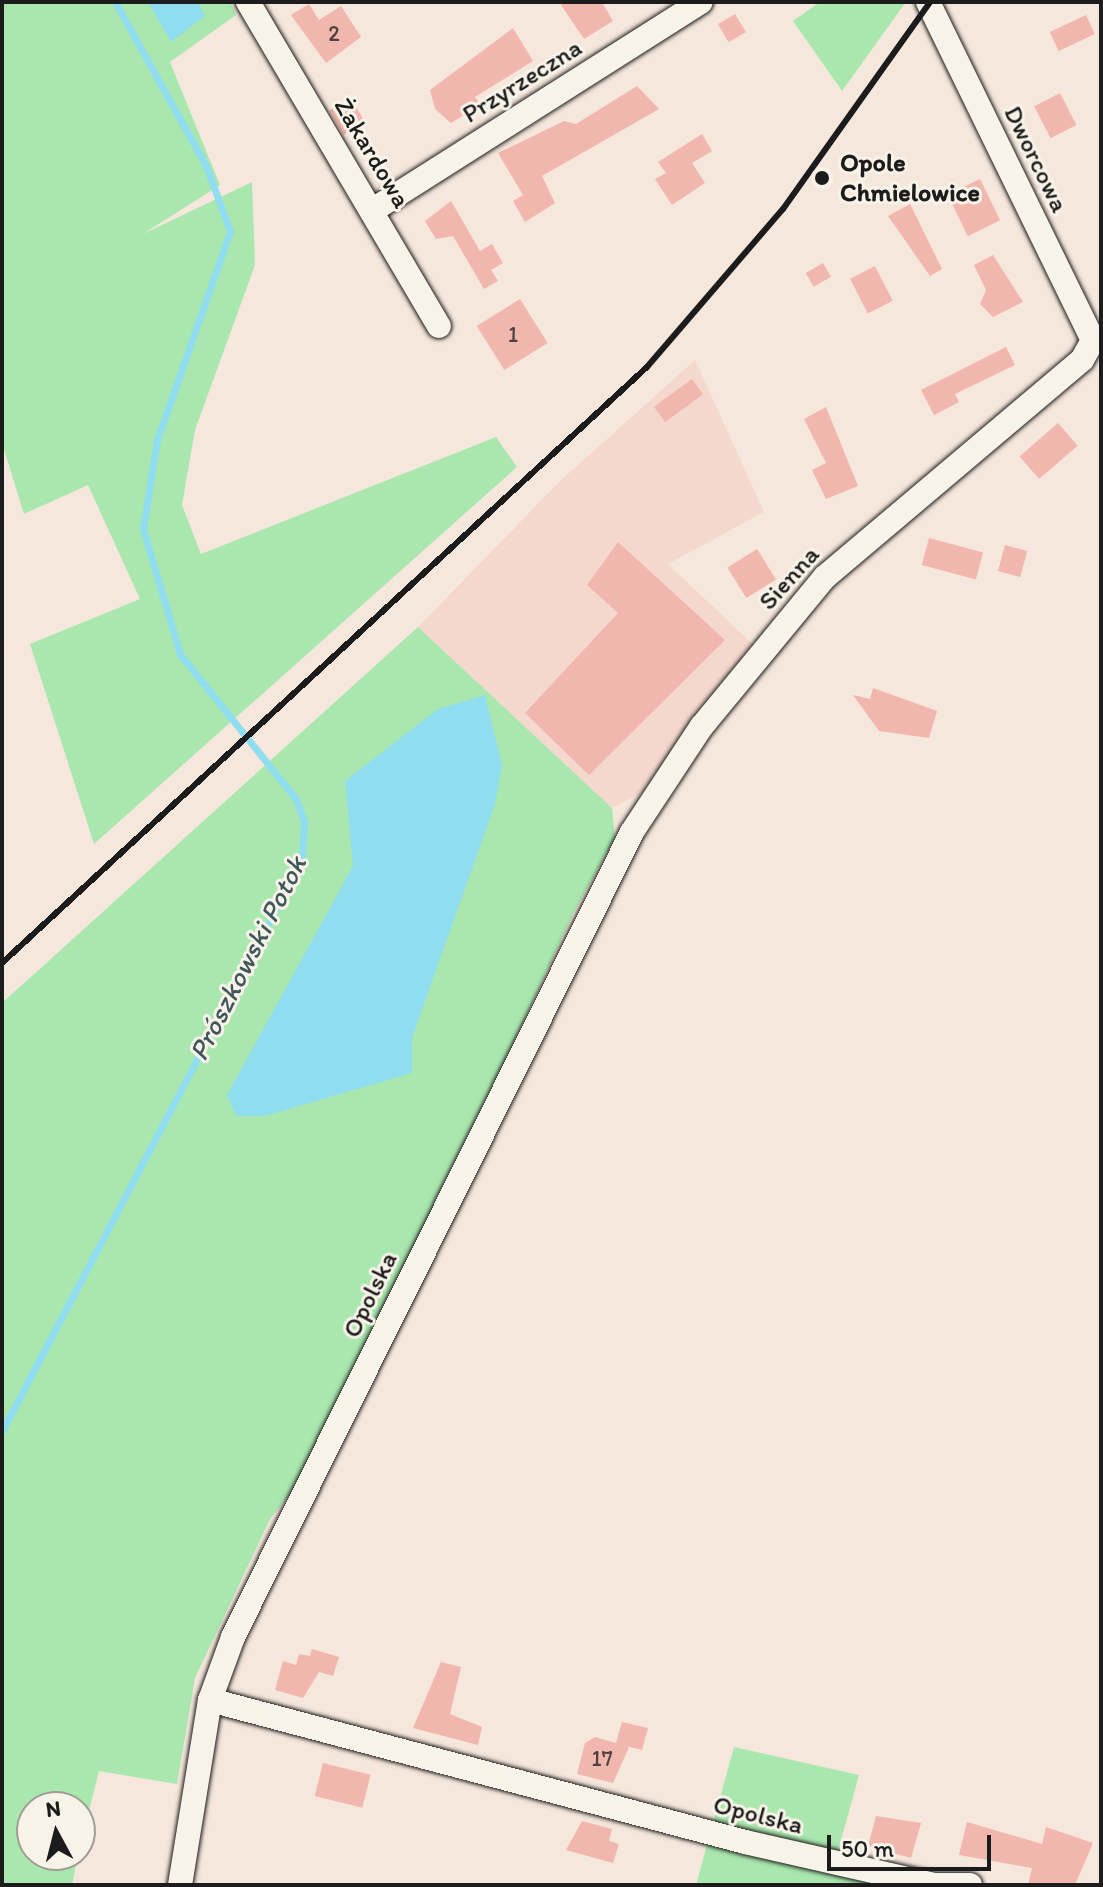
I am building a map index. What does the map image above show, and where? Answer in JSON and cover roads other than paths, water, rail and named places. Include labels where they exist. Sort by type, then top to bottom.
[{"type":"street","name":"Przyrzeczna","points":[[373,210],[701,2]]},
{"type":"street","name":"Dworcowa","points":[[928,2],[1097,340]]},
{"type":"street","name":"Żakardowa","points":[[255,5],[439,326]]},
{"type":"street","name":"Sienna","points":[[587,917],[702,726],[825,577],[1082,360],[1097,340]]},
{"type":"street","name":"Opolska","points":[[180,1885],[210,1700],[233,1637],[587,917]]},
{"type":"street","name":"Opolska","points":[[210,1700],[745,1842],[934,1885],[970,1885]]},
{"type":"water","points":[[148,2],[198,2],[205,16],[171,42]]},
{"type":"water","points":[[485,695],[502,765],[495,804],[412,1038],[412,1073],[265,1116],[236,1116],[227,1095],[353,866],[345,781],[438,709]]},
{"type":"waterway","name":"Prószkowski Potok","points":[[2,1431],[302,859],[304,821],[296,799],[180,654],[143,529],[157,440],[230,231],[206,166],[115,2]]},
{"type":"railway","points":[[2,963],[647,367],[783,209],[930,2]]},
{"type":"place","name":"Opole Chmielowice","points":[[822,178]]}]
